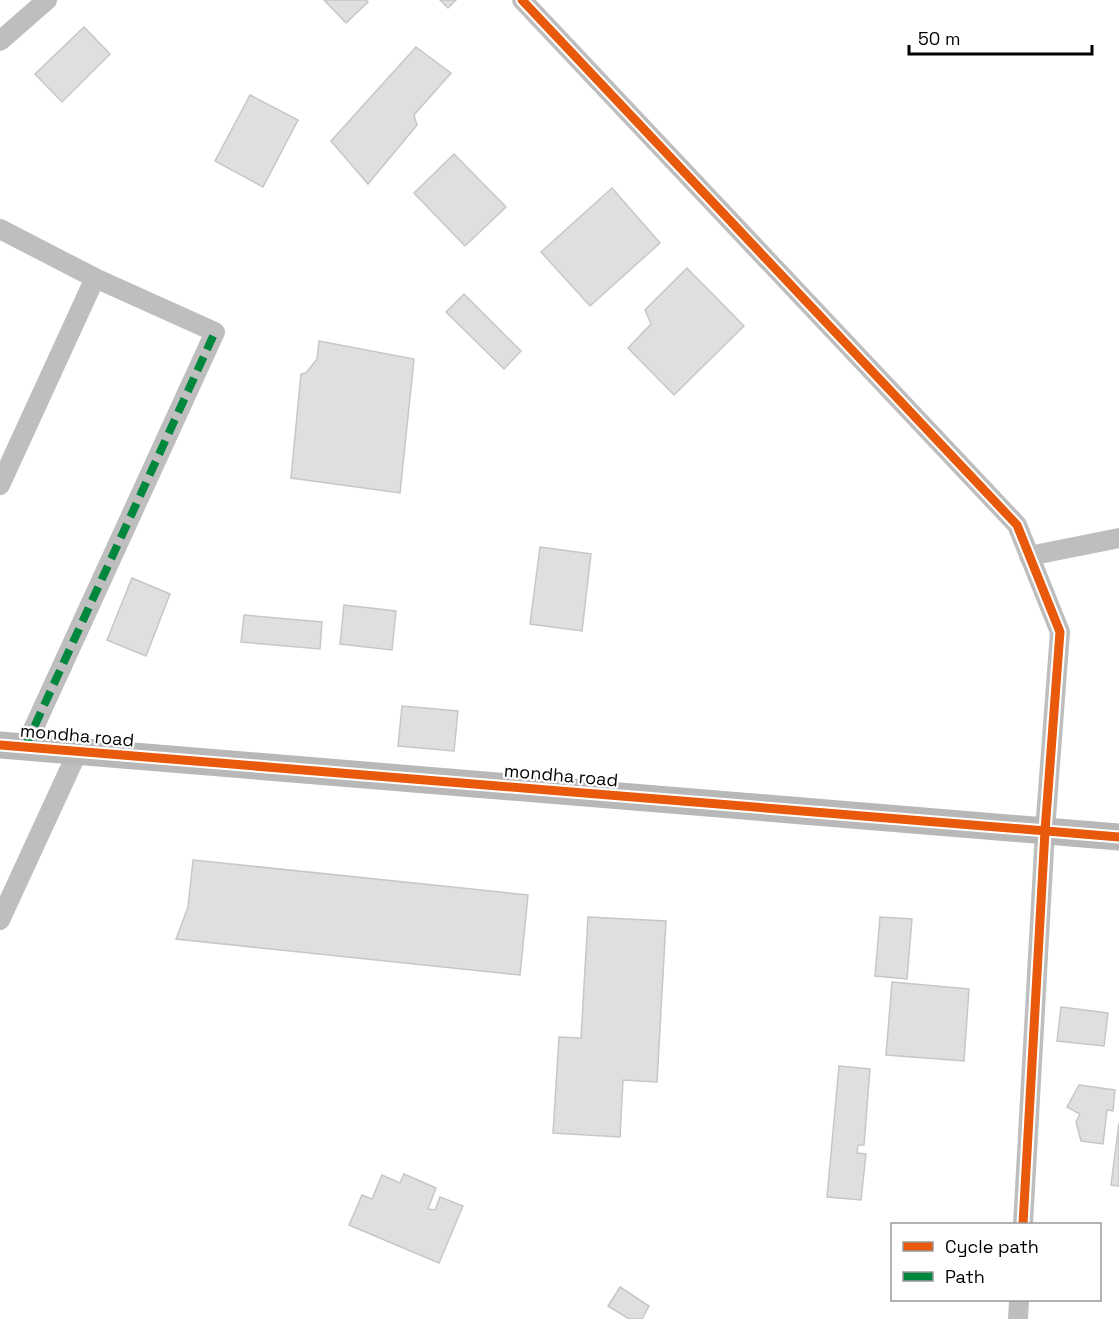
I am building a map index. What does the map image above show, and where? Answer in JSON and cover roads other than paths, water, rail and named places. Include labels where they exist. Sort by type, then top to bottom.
[{"type":"street","points":[[0,41],[47,0]]},
{"type":"street","points":[[522,0],[1017,525],[1060,632],[1045,831],[1023,1223]]},
{"type":"street","points":[[0,230],[95,278],[215,332],[13,746]]},
{"type":"street","points":[[0,485],[95,278]]},
{"type":"street","points":[[1029,556],[1119,538]]},
{"type":"street","name":"mondha road","points":[[13,746],[1119,837]]},
{"type":"street","points":[[0,920],[78,751]]},
{"type":"street","points":[[1018,1319],[1019,1301]]}]
